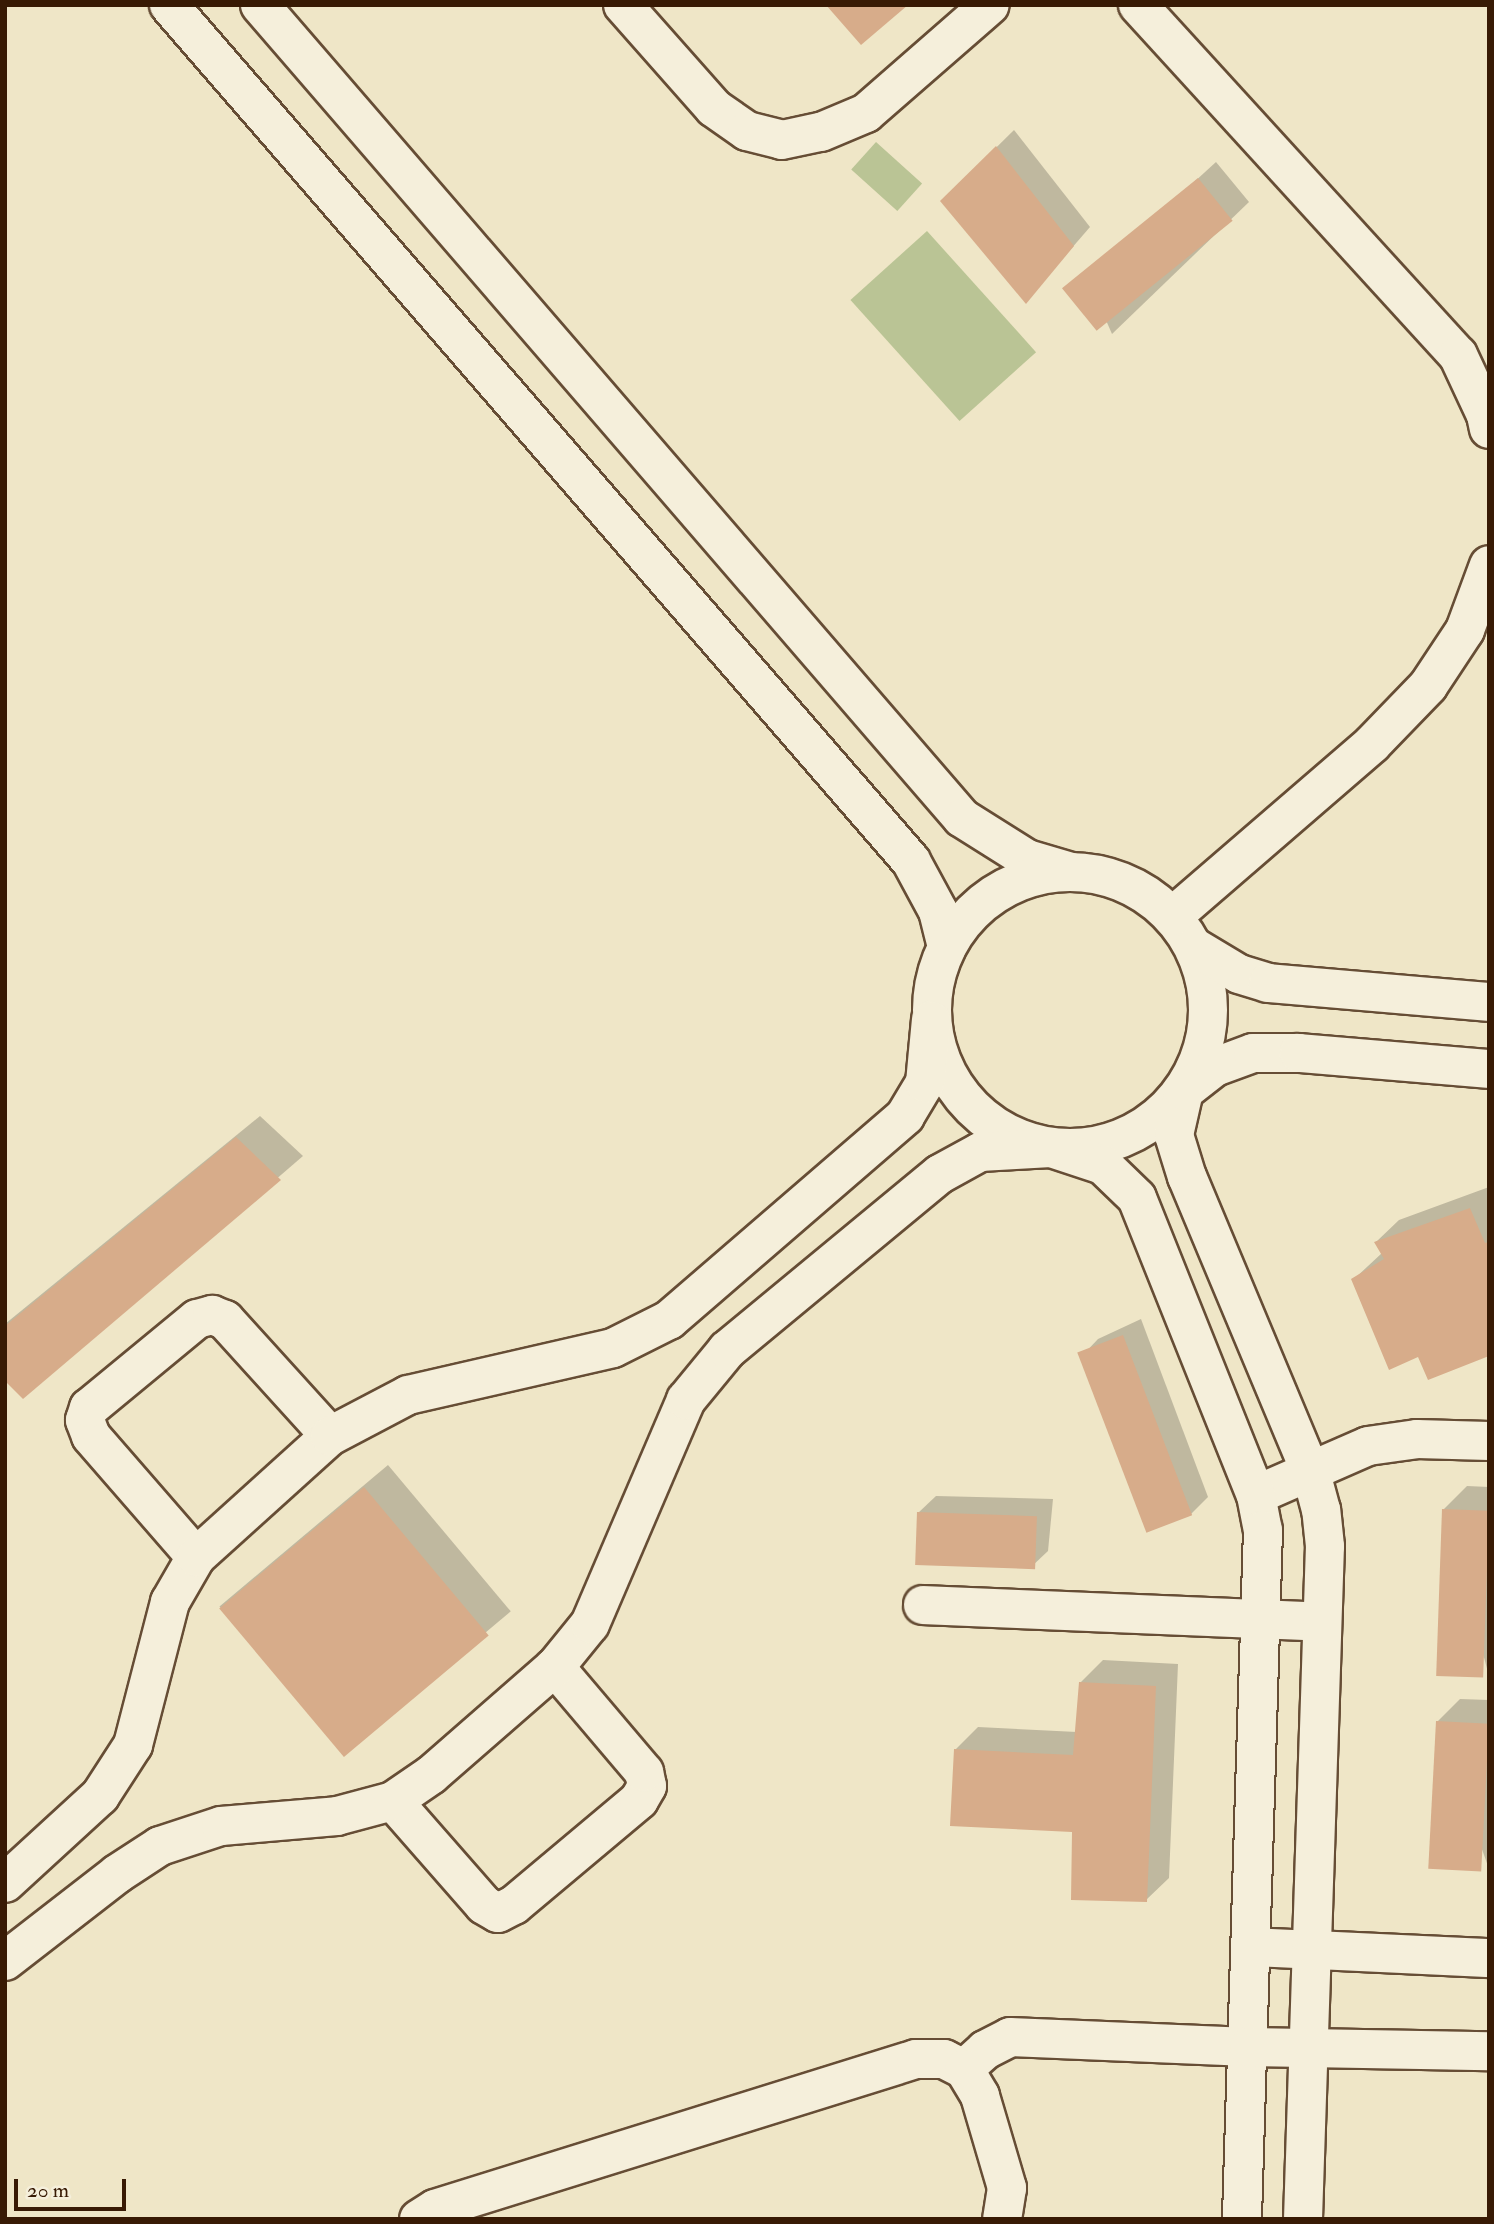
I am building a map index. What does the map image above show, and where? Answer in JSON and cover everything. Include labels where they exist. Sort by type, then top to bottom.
[{"type":"street","points":[[169,5],[911,861],[938,911],[947,947]]},
{"type":"street","points":[[261,5],[962,818],[1027,859],[1071,872],[1108,877],[1143,892],[1172,916],[1194,947],[1207,982],[1210,1020],[1201,1057],[1184,1091],[1174,1135],[1187,1177],[1311,1473],[1321,1510],[1325,1546],[1303,2219]]},
{"type":"street","points":[[623,5],[714,107],[747,131],[782,140],[821,132],[866,113],[990,5]]},
{"type":"street","points":[[1138,5],[1458,355],[1486,415],[1489,429]]},
{"type":"street","points":[[1172,916],[1372,744],[1428,686],[1465,629],[1489,565]]},
{"type":"street","points":[[5,1882],[100,1796],[132,1745],[170,1602],[196,1556],[330,1436],[408,1395],[613,1348],[669,1320],[905,1116],[925,1083],[934,982],[947,947],[968,915],[998,892],[1033,877],[1071,872]]},
{"type":"street","points":[[1194,947],[1239,974],[1268,983],[1489,1002]]},
{"type":"street","points":[[931,1020],[939,1057],[957,1090],[983,1118],[1014,1137],[1103,1165],[1137,1198],[1256,1496],[1263,1530],[1262,1620],[1242,2219]]},
{"type":"street","points":[[5,1961],[117,1874],[160,1846],[221,1826],[337,1816],[393,1801],[431,1775],[555,1667],[590,1624],[687,1400],[727,1350],[940,1174],[980,1152],[1089,1148],[1126,1137],[1158,1118],[1184,1091],[1215,1068],[1253,1053],[1299,1053],[1489,1069]]},
{"type":"street","points":[[196,1556],[91,1436],[85,1420],[89,1408],[197,1319],[212,1315],[225,1320],[330,1436]]},
{"type":"street","points":[[1256,1496],[1368,1446],[1417,1439],[1489,1441]]},
{"type":"street","points":[[923,1605],[1322,1622]]},
{"type":"street","points":[[393,1801],[484,1905],[498,1913],[514,1905],[639,1800],[647,1786],[644,1772],[555,1667]]},
{"type":"street","points":[[1252,1947],[1312,1952],[1489,1958]]},
{"type":"street","points":[[964,2069],[985,2050],[1010,2038],[1249,2047],[1489,2051]]},
{"type":"street","points":[[419,2219],[435,2209],[916,2059],[944,2059],[964,2069],[980,2096],[1007,2188],[1002,2219]]},
{"type":"green space","points":[[876,142],[922,183],[897,211],[851,169]]},
{"type":"green space","points":[[927,231],[1036,352],[960,421],[850,300]]},
{"type":"building","points":[[826,5],[908,5],[861,45]]},
{"type":"building","points":[[996,146],[1074,246],[1026,304],[940,201]]},
{"type":"building","points":[[1198,178],[1233,221],[1097,331],[1062,288]]},
{"type":"building","points":[[236,1137],[281,1180],[23,1399],[5,1381],[5,1326]]},
{"type":"building","points":[[1470,1208],[1485,1243],[1489,1242],[1489,1356],[1428,1380],[1418,1357],[1389,1370],[1351,1279],[1384,1259],[1374,1242]]},
{"type":"building","points":[[1123,1335],[1192,1515],[1146,1533],[1077,1353]]},
{"type":"building","points":[[364,1487],[489,1636],[344,1757],[219,1608]]},
{"type":"building","points":[[1442,1509],[1489,1511],[1483,1678],[1436,1676]]},
{"type":"building","points":[[917,1512],[1037,1516],[1035,1569],[915,1565]]},
{"type":"building","points":[[1079,1682],[1156,1686],[1147,1902],[1071,1900],[1072,1832],[950,1826],[954,1749],[1073,1755]]},
{"type":"building","points":[[1436,1721],[1489,1724],[1481,1872],[1428,1869]]}]
